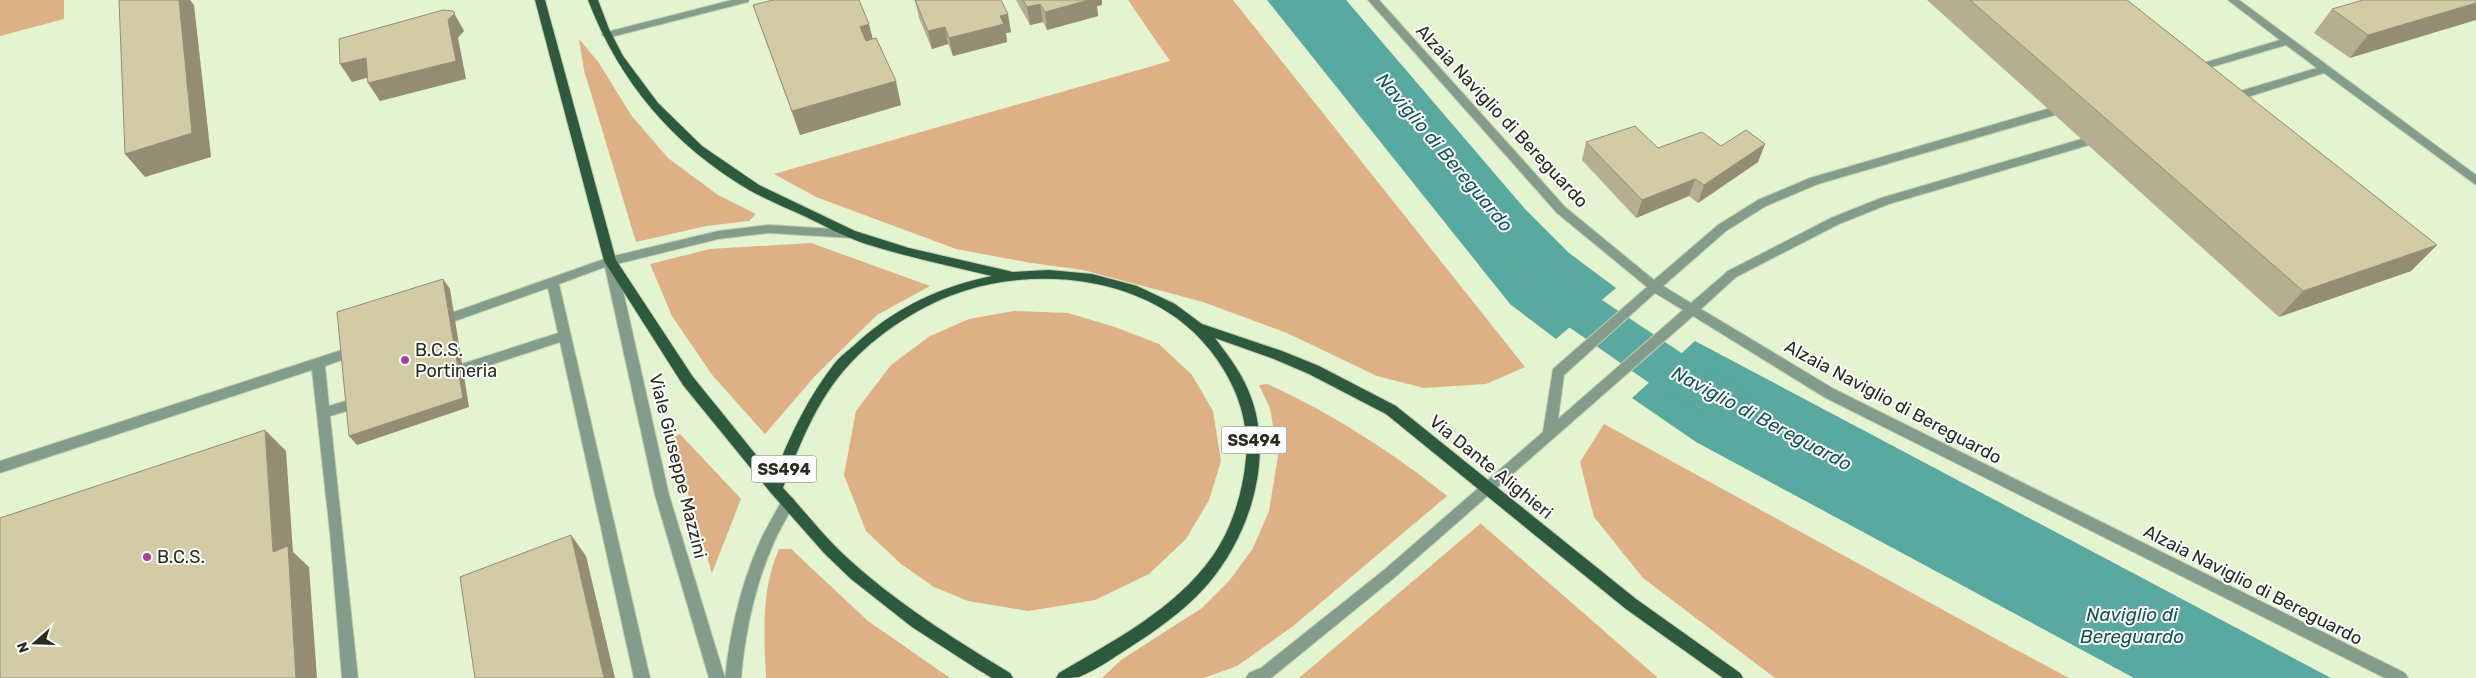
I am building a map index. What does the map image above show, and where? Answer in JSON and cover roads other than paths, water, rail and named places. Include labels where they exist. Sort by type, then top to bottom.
[{"type":"main road","name":"Viale Giuseppe Mazzini","points":[[540,0],[610,261],[688,381],[740,448],[836,556],[878,594],[925,629],[1004,678]]},
{"type":"main road","name":"SS494","points":[[593,0],[607,35],[625,70],[667,122],[703,154],[750,185],[851,234],[911,251],[1016,276]]},
{"type":"main road","name":"SS494","points":[[776,489],[792,446],[818,397],[838,368],[886,324],[928,300],[967,286],[1016,276],[1058,275],[1100,280],[1151,297],[1199,328],[1221,352],[1238,380],[1250,411],[1254,444],[1250,482],[1239,522],[1217,562],[1182,600],[1139,632],[1064,678]]},
{"type":"main road","name":"Via Dante Alighieri","points":[[1199,328],[1278,355],[1314,370],[1391,410],[1631,604],[1735,678]]},
{"type":"street","points":[[607,35],[744,0]]},
{"type":"street","name":"Alzaia Naviglio di Bereguardo","points":[[1372,0],[1562,210],[1656,288],[1691,311],[1830,393],[2400,678]]},
{"type":"street","points":[[2232,0],[2476,181]]},
{"type":"street","points":[[2180,73],[2287,41]]},
{"type":"street","points":[[2216,103],[2326,70]]},
{"type":"street","points":[[1549,434],[1558,373],[1722,228],[1762,203],[1814,181],[2051,112]]},
{"type":"street","points":[[1254,678],[1266,673],[1389,574],[1486,488],[1611,382],[1732,274],[1835,221],[1885,201],[2085,142]]},
{"type":"street","points":[[426,326],[610,261],[718,235],[769,229],[851,234]]},
{"type":"street","name":"Viale Giuseppe Mazzini","points":[[610,261],[662,495],[717,678]]},
{"type":"street","points":[[552,281],[642,678]]},
{"type":"street","points":[[436,377],[564,336]]},
{"type":"street","points":[[0,467],[372,344]]},
{"type":"street","points":[[318,363],[350,678]]},
{"type":"street","points":[[324,413],[371,398]]},
{"type":"street","points":[[733,678],[735,650],[747,599],[762,552],[788,502]]},
{"type":"water","points":[[1267,0],[1346,0],[1525,209],[1569,253],[1616,288],[1556,339],[1510,304]]},
{"type":"water","name":"Naviglio di Bereguardo","points":[[1695,341],[2331,678],[2134,678],[1696,442],[1632,398]]},
{"type":"waterway","name":"Naviglio di Bereguardo","points":[[1540,266],[1573,305],[1683,380],[1723,400]]},
{"type":"place","name":"B.C.S. Portineria","points":[[405,360]]},
{"type":"place","name":"B.C.S.","points":[[147,557]]}]
